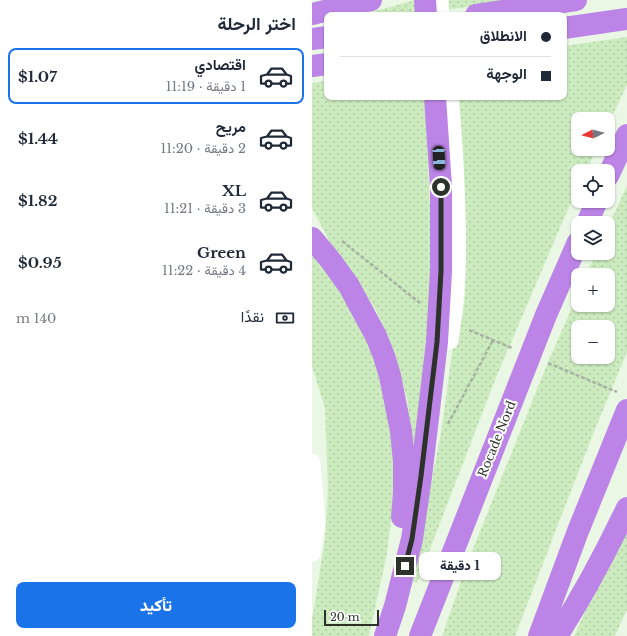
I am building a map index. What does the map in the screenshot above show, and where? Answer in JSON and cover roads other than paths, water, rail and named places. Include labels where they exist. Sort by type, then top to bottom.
[{"type":"highway","points":[[312,14],[371,0]]},
{"type":"highway","points":[[425,0],[426,12]]},
{"type":"highway","points":[[496,12],[576,0]]},
{"type":"highway","points":[[567,28],[627,19]]},
{"type":"highway","points":[[312,39],[324,37]]},
{"type":"highway","points":[[312,66],[324,64]]},
{"type":"highway","points":[[384,636],[395,606],[412,539],[423,462],[437,342],[449,322],[441,271],[440,100]]},
{"type":"highway","points":[[614,164],[627,135]]},
{"type":"highway","points":[[312,238],[349,286],[376,336],[390,376],[401,431],[404,493],[401,533],[384,636]]},
{"type":"highway","name":"Rocade Nord","points":[[420,636],[546,315],[571,258]]},
{"type":"highway","points":[[539,636],[624,402]]},
{"type":"highway","points":[[557,636],[590,580],[627,508]]},
{"type":"street","points":[[440,0],[442,12]]},
{"type":"street","points":[[449,322],[450,341]]},
{"type":"street","points":[[312,462],[317,523],[312,553]]}]
